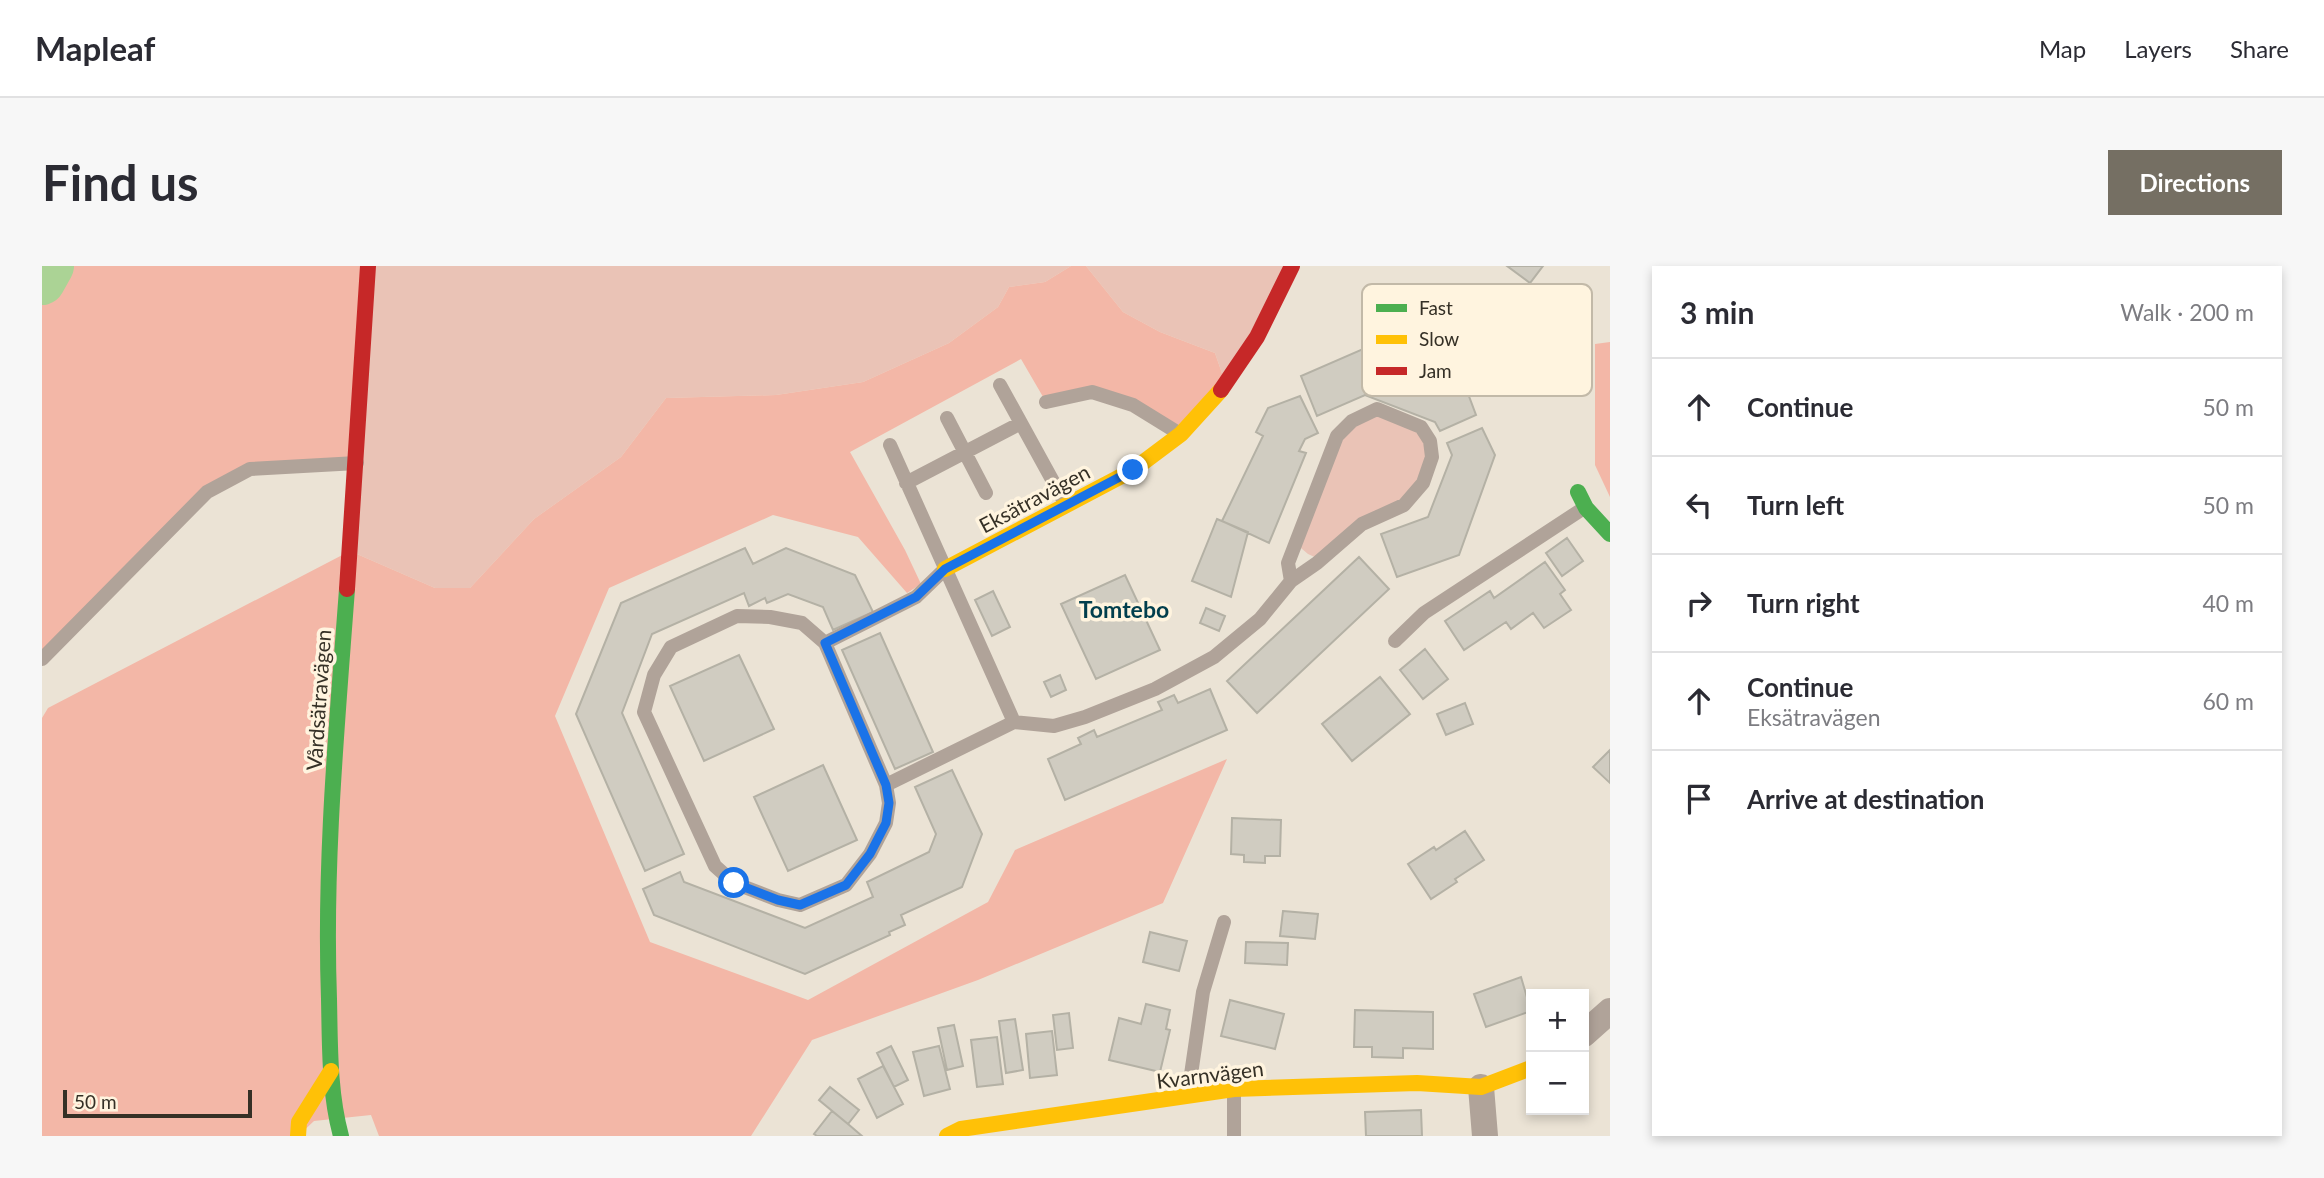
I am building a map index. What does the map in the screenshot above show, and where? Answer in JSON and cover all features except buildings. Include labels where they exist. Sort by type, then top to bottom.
[{"type":"street","name":"Vårdsätravägen","points":[[341,1136],[331,1071],[327,954],[332,792],[357,463],[368,266]]},
{"type":"street","name":"Eksätravägen","points":[[945,569],[1133,470],[1181,434],[1226,384],[1257,337],[1292,266]]},
{"type":"street","points":[[1578,492],[1586,508],[1610,534]]},
{"type":"street","points":[[1589,1030],[1610,1011]]},
{"type":"street","points":[[1485,1136],[1481,1087],[1526,1070]]},
{"type":"street","points":[[298,1136],[299,1122],[331,1071]]},
{"type":"street","name":"Kvarnvägen","points":[[947,1136],[961,1129],[1234,1090],[1417,1083],[1481,1087]]},
{"type":"lane","points":[[1000,385],[1066,505]]},
{"type":"lane","points":[[1046,402],[1093,392],[1133,405],[1181,434]]},
{"type":"lane","points":[[886,785],[1014,722],[1054,726],[1084,717],[1155,689],[1214,657],[1260,619],[1291,581],[1317,563],[1362,523],[1404,505],[1423,483],[1432,457],[1430,441],[1421,427],[1377,409],[1352,421],[1337,436],[1288,562],[1291,581]]},
{"type":"lane","points":[[947,418],[985,493]]},
{"type":"lane","points":[[906,483],[1021,423]]},
{"type":"lane","points":[[890,445],[1014,722]]},
{"type":"lane","points":[[42,659],[207,492],[250,469],[357,463]]},
{"type":"lane","points":[[1395,641],[1424,613],[1586,508]]},
{"type":"lane","points":[[825,643],[916,597],[945,569]]},
{"type":"lane","points":[[737,616],[770,617],[802,623],[825,643],[886,785],[889,803],[886,823],[870,854],[846,885],[800,905],[778,900],[734,883],[715,866],[644,712],[654,675],[671,647],[737,616]]},
{"type":"lane","points":[[1188,1097],[1203,992],[1224,922]]},
{"type":"lane","points":[[1234,1090],[1234,1136]]},
{"type":"shaded area","points":[[42,266],[368,266],[357,463],[250,469],[207,492],[42,659]]},
{"type":"shaded area","points":[[368,266],[1071,266],[1045,282],[1009,287],[998,307],[949,343],[863,382],[776,395],[666,398],[621,457],[534,519],[470,588],[435,588],[350,551]]},
{"type":"shaded area","points":[[1071,266],[1086,266],[1123,312],[1160,332],[1215,353],[1226,385],[1181,434],[1093,392],[1046,402],[1021,359],[850,452],[921,584],[907,593],[858,537],[773,515],[609,588],[555,716],[650,942],[808,1000],[988,902],[1015,850],[1227,759],[1163,903],[978,980],[812,1040],[751,1136],[379,1136],[371,1115],[314,1121],[298,1136],[42,1136],[42,718],[48,708],[350,551],[435,588],[470,588],[534,519],[621,457],[666,398],[776,395],[863,382],[949,343],[998,307],[1009,287],[1045,282]]},
{"type":"shaded area","points":[[1086,266],[1292,266],[1226,385],[1215,353],[1160,332],[1123,312]]},
{"type":"shaded area","points":[[1610,342],[1610,497],[1595,465],[1595,344]]},
{"type":"shaded area","points":[[1377,409],[1421,427],[1432,457],[1404,505],[1362,524],[1321,560],[1295,543],[1337,436]]},
{"type":"waterway","points":[[42,282],[51,266]]},
{"type":"traffic: fast","points":[[1578,492],[1586,508],[1610,534]]},
{"type":"traffic: fast","points":[[341,1136],[331,1068],[328,896],[332,794],[347,589]]},
{"type":"traffic: slow","points":[[945,569],[1133,470],[1181,434],[1221,390]]},
{"type":"traffic: slow","points":[[947,1136],[961,1129],[1234,1089],[1417,1083],[1481,1087],[1526,1070]]},
{"type":"traffic: slow","points":[[298,1136],[299,1122],[331,1071]]},
{"type":"traffic: jam","points":[[347,589],[368,266]]},
{"type":"traffic: jam","points":[[1221,390],[1257,337],[1292,266]]},
{"type":"district","name":"Tomtebo","points":[[1124,609]]},
{"type":"route","points":[[734,883],[778,900],[800,905],[846,885],[870,854],[886,823],[889,803],[886,785],[825,643],[916,597],[945,569],[1133,470]]}]
